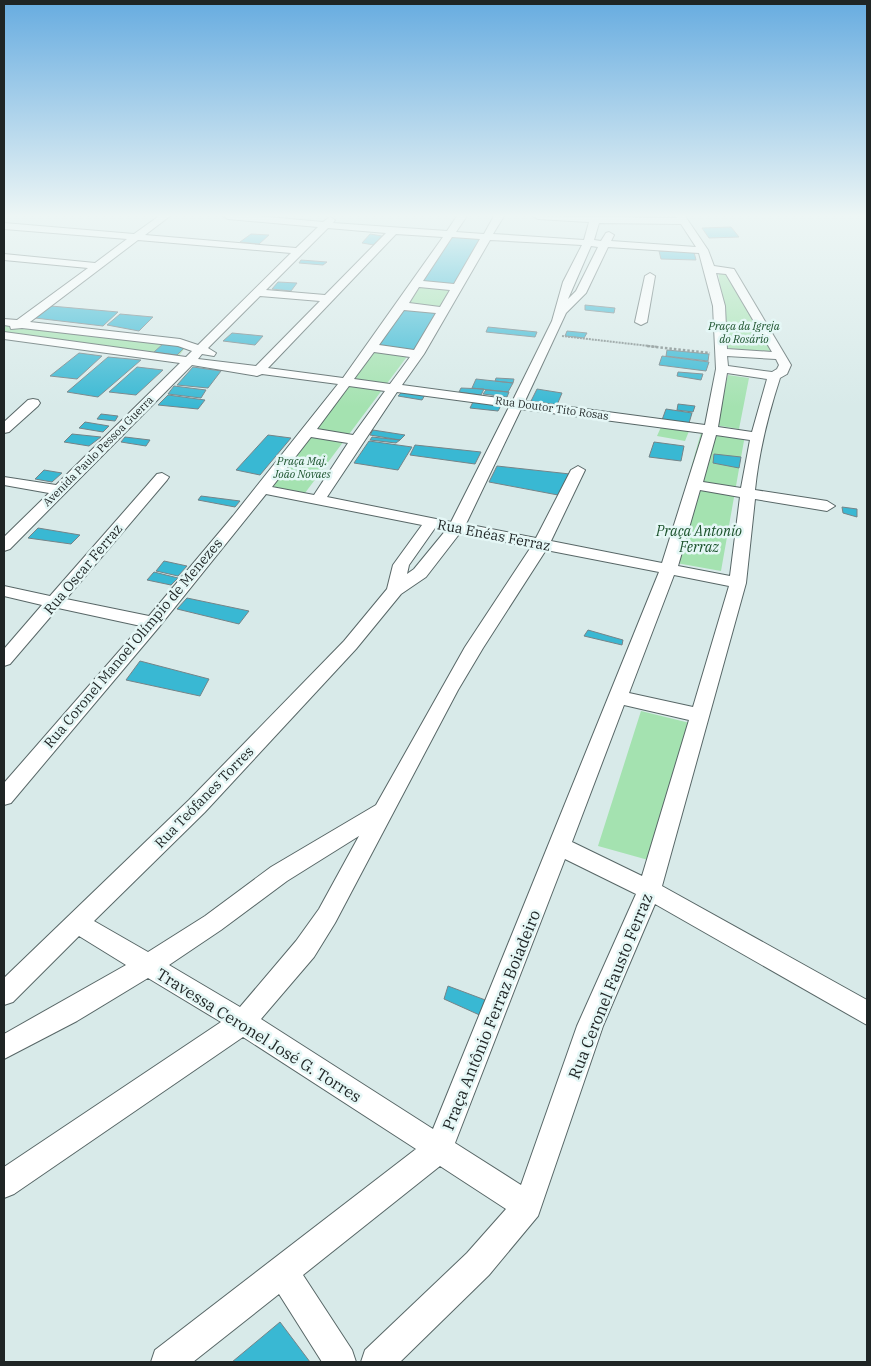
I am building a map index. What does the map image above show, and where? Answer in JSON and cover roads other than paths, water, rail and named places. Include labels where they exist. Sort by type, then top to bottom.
[{"type":"street","points":[[4,335],[79,280]]},
{"type":"street","name":"Avenida Paulo Pessoa Guerra","points":[[4,546],[269,280]]},
{"type":"street","points":[[259,371],[348,280]]},
{"type":"street","name":"Rua Coronel Manoel Olímpio de Menezes","points":[[4,797],[152,623],[308,432],[421,280]]},
{"type":"street","points":[[319,498],[357,440],[418,354],[462,280]]},
{"type":"street","points":[[563,310],[564,292],[569,280]]},
{"type":"street","points":[[395,590],[420,573],[456,528],[563,310],[580,293],[587,280]]},
{"type":"street","points":[[641,322],[649,280]]},
{"type":"street","name":"Praça Antônio Ferraz Boiadeiro","points":[[439,1149],[669,568],[711,430],[722,369],[723,354],[719,306],[713,280]]},
{"type":"street","points":[[735,280],[785,365],[784,369],[774,376],[751,463],[738,583]]},
{"type":"street","points":[[418,284],[457,288]]},
{"type":"street","points":[[256,292],[330,299]]},
{"type":"street","points":[[402,306],[444,310]]},
{"type":"street","points":[[719,306],[753,308]]},
{"type":"street","points":[[4,322],[180,343],[192,355],[259,371]]},
{"type":"street","points":[[4,335],[192,355],[259,371]]},
{"type":"street","points":[[371,348],[418,354]]},
{"type":"street","points":[[723,354],[780,356]]},
{"type":"street","points":[[722,369],[774,376]]},
{"type":"street","name":"Rua Doutor Tito Rosas","points":[[259,371],[518,403],[758,437]]},
{"type":"street","points":[[4,429],[33,403]]},
{"type":"street","points":[[308,432],[357,440]]},
{"type":"street","points":[[4,1184],[243,1022],[305,949],[327,916],[474,647],[542,544],[578,470]]},
{"type":"street","name":"Rua Oscar Ferraz","points":[[4,660],[57,601],[162,477]]},
{"type":"street","points":[[4,481],[59,490]]},
{"type":"street","points":[[694,485],[827,506]]},
{"type":"street","name":"Rua Enéas Ferraz","points":[[262,489],[319,498],[431,523],[738,583]]},
{"type":"street","points":[[395,590],[401,565],[431,523]]},
{"type":"street","name":"Rua Ceronel Fausto Ferraz","points":[[377,1362],[478,1264],[528,1206],[590,1026],[649,890],[738,583]]},
{"type":"street","name":"Rua Teófanes Torres","points":[[4,994],[197,806],[350,645],[395,590]]},
{"type":"street","points":[[4,591],[152,623]]},
{"type":"street","points":[[617,697],[701,716]]},
{"type":"street","points":[[4,1047],[68,1013],[147,966],[213,923],[279,874],[383,811]]},
{"type":"street","points":[[560,846],[673,902],[867,1012]]},
{"type":"street","name":"Travessa Ceronel José G. Torres","points":[[77,923],[243,1022],[528,1206]]},
{"type":"street","points":[[167,1362],[439,1149]]},
{"type":"street","points":[[283,1271],[340,1362]]},
{"type":"park label","name":"Praça da Igreja do Rosário","points":[[744,332]]},
{"type":"park label","name":"Praça Maj. João Novaes","points":[[302,467]]},
{"type":"park label","name":"Praça Antonio Ferraz","points":[[699,540]]}]
